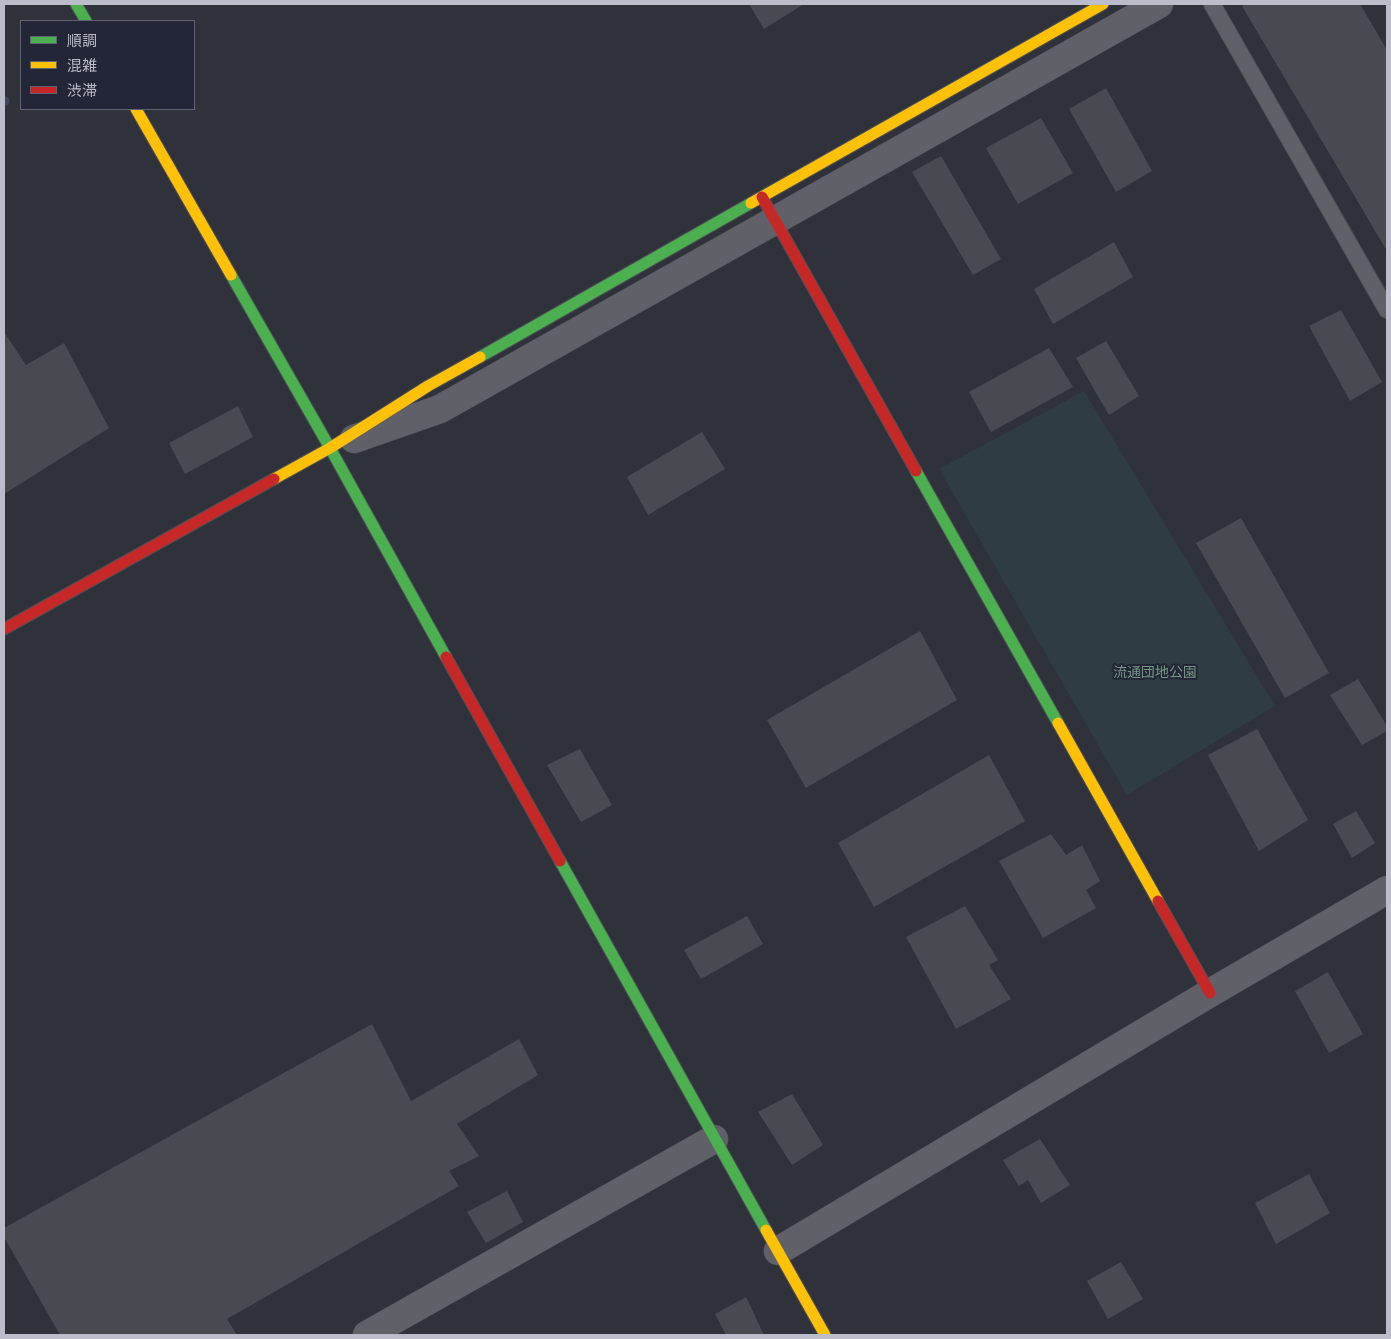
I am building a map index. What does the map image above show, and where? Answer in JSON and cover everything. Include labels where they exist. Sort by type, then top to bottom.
[{"type":"street","points":[[76,4],[85,20]]},
{"type":"street","points":[[4,629],[330,448],[440,409],[1103,4]]},
{"type":"street","points":[[769,208],[1159,4]]},
{"type":"street","points":[[137,110],[330,448],[825,1335]]},
{"type":"street","points":[[769,208],[1210,993]]},
{"type":"street","points":[[778,1251],[1210,993],[1387,890]]},
{"type":"street","points":[[366,1335],[714,1139]]},
{"type":"lane","points":[[1212,4],[1387,310]]},
{"type":"green space","name":"流通団地公園","points":[[1084,391],[1275,706],[1127,795],[939,469]]},
{"type":"building","points":[[749,4],[804,4],[764,29]]},
{"type":"building","points":[[1246,4],[1360,4],[1387,50],[1387,251],[1242,6]]},
{"type":"building","points":[[1106,88],[1152,171],[1116,192],[1069,109]]},
{"type":"building","points":[[1041,118],[1073,173],[1018,204],[986,148]]},
{"type":"building","points":[[941,156],[1001,259],[973,275],[912,172]]},
{"type":"building","points":[[1114,242],[1133,277],[1053,324],[1034,289]]},
{"type":"building","points":[[1341,310],[1382,382],[1350,401],[1309,326]]},
{"type":"building","points":[[4,332],[26,365],[64,343],[109,428],[4,494]]},
{"type":"building","points":[[1106,341],[1139,396],[1109,415],[1076,358]]},
{"type":"building","points":[[1049,348],[1073,387],[991,432],[969,392]]},
{"type":"building","points":[[238,406],[253,437],[185,474],[169,443]]},
{"type":"building","points":[[702,432],[725,469],[648,515],[627,477]]},
{"type":"building","points":[[1241,518],[1329,673],[1285,698],[1196,543]]},
{"type":"building","points":[[920,631],[957,700],[806,788],[767,720]]},
{"type":"building","points":[[1358,679],[1387,726],[1387,731],[1362,745],[1330,695]]},
{"type":"building","points":[[1257,729],[1308,820],[1259,851],[1208,755]]},
{"type":"building","points":[[580,749],[612,805],[581,822],[547,765]]},
{"type":"building","points":[[989,755],[1025,821],[874,907],[838,843]]},
{"type":"building","points":[[1356,811],[1375,843],[1352,858],[1333,824]]},
{"type":"building","points":[[1051,834],[1066,855],[1082,845],[1100,881],[1086,890],[1096,908],[1043,938],[999,861]]},
{"type":"building","points":[[965,906],[998,960],[989,965],[1011,999],[956,1029],[906,937]]},
{"type":"building","points":[[747,916],[763,944],[701,979],[684,950]]},
{"type":"building","points":[[1328,972],[1363,1034],[1329,1053],[1295,991]]},
{"type":"building","points":[[372,1024],[411,1101],[519,1039],[538,1075],[457,1124],[479,1156],[449,1171],[459,1186],[227,1319],[237,1335],[60,1335],[4,1237],[4,1228]]},
{"type":"building","points":[[792,1094],[823,1145],[792,1165],[758,1112]]},
{"type":"building","points":[[1040,1139],[1070,1185],[1041,1203],[1028,1180],[1019,1186],[1003,1160]]},
{"type":"building","points":[[1309,1174],[1330,1213],[1276,1244],[1255,1203]]},
{"type":"building","points":[[507,1191],[523,1222],[486,1243],[467,1212]]},
{"type":"building","points":[[1121,1262],[1143,1299],[1108,1319],[1087,1281]]},
{"type":"building","points":[[746,1297],[764,1335],[726,1335],[715,1314]]},
{"type":"traffic: fast","points":[[76,4],[85,20]]},
{"type":"traffic: fast","points":[[480,357],[751,203]]},
{"type":"traffic: fast","points":[[231,275],[446,657]]},
{"type":"traffic: fast","points":[[916,471],[1058,723]]},
{"type":"traffic: fast","points":[[560,861],[766,1230]]},
{"type":"traffic: slow","points":[[751,203],[1103,4]]},
{"type":"traffic: slow","points":[[137,110],[231,275]]},
{"type":"traffic: slow","points":[[274,479],[330,448],[428,386],[480,357]]},
{"type":"traffic: slow","points":[[1058,723],[1158,901]]},
{"type":"traffic: slow","points":[[766,1230],[825,1335]]},
{"type":"traffic: jam","points":[[762,197],[916,471]]},
{"type":"traffic: jam","points":[[4,629],[274,479]]},
{"type":"traffic: jam","points":[[446,657],[560,861]]},
{"type":"traffic: jam","points":[[1158,901],[1210,993]]}]
